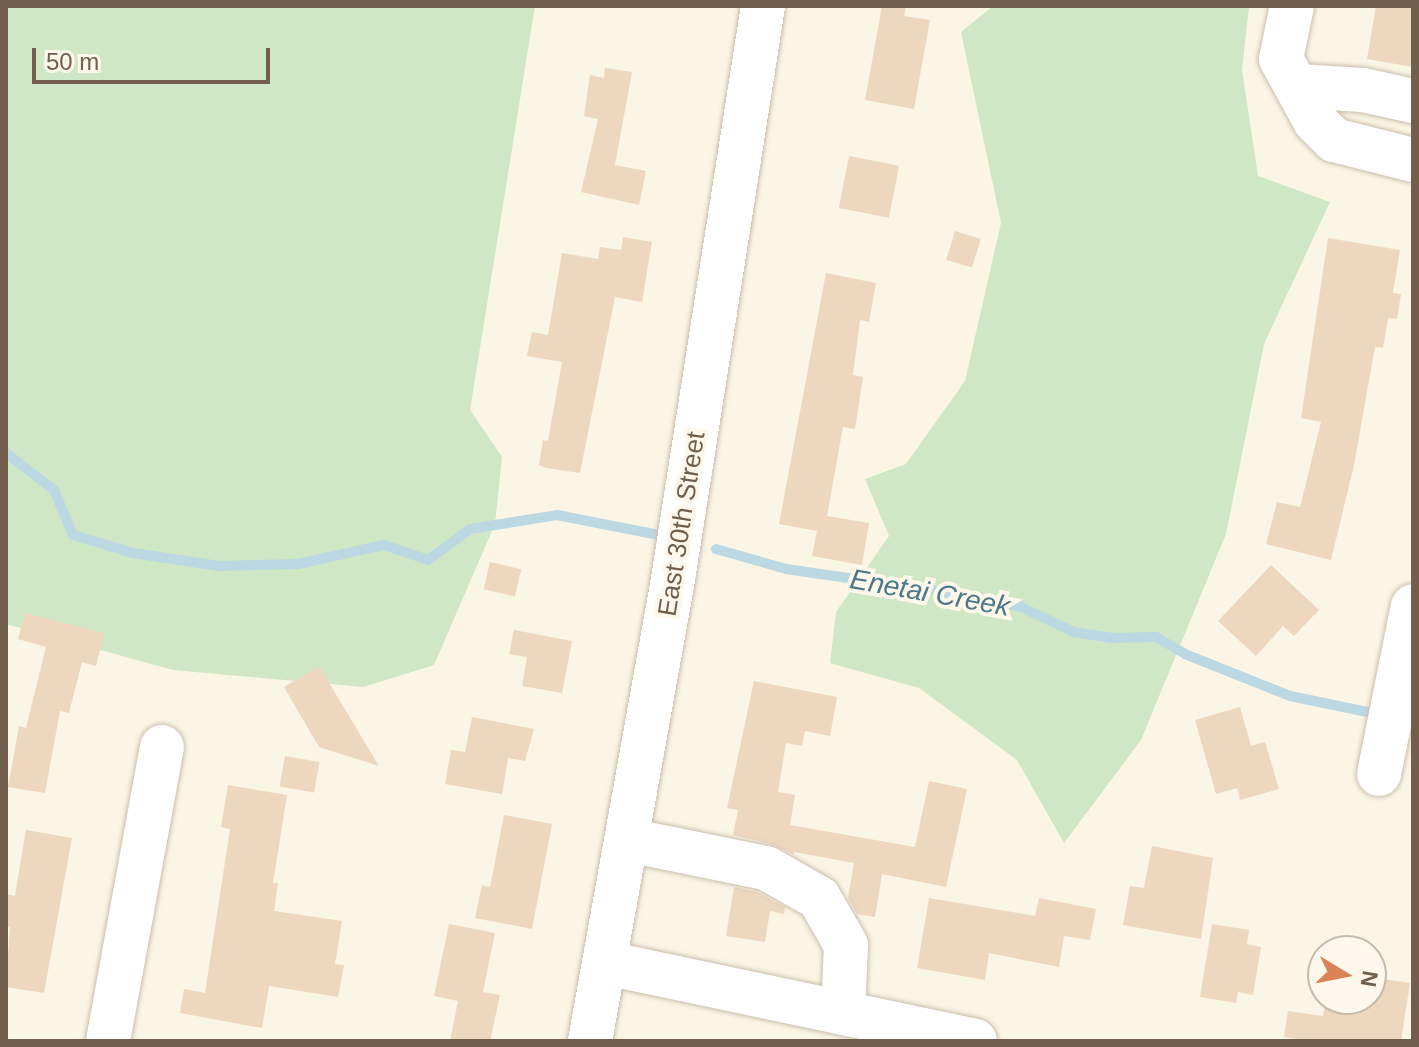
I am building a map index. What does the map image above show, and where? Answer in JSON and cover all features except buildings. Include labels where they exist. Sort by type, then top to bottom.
[{"type":"street","name":"East 30th Street","points":[[590,1041],[673,579],[763,6]]},
{"type":"street","points":[[1292,6],[1281,59],[1315,121],[1334,140],[1413,160]]},
{"type":"street","points":[[1298,86],[1363,90],[1413,101]]},
{"type":"street","points":[[1379,774],[1413,606]]},
{"type":"street","points":[[108,1041],[162,747]]},
{"type":"street","points":[[628,840],[766,868],[819,898],[846,945],[843,1013]]},
{"type":"street","points":[[606,963],[975,1041]]},
{"type":"green space","points":[[6,6],[535,6],[470,410],[502,457],[495,524],[434,665],[363,687],[173,670],[6,624]]},
{"type":"green space","points":[[993,6],[1249,6],[1242,70],[1258,176],[1330,202],[1264,344],[1226,534],[1141,740],[1064,843],[1017,760],[919,688],[830,663],[836,612],[889,536],[865,479],[906,464],[965,381],[1001,223],[961,32]]},
{"type":"waterway","name":"Enetai Creek","points":[[6,453],[54,490],[73,535],[133,553],[219,566],[298,564],[384,545],[428,560],[470,529],[557,515],[659,535]]},
{"type":"waterway","name":"Enetai Creek","points":[[716,549],[786,569],[966,595],[1021,607],[1074,632],[1111,638],[1156,637],[1185,654],[1290,696],[1367,712]]}]
